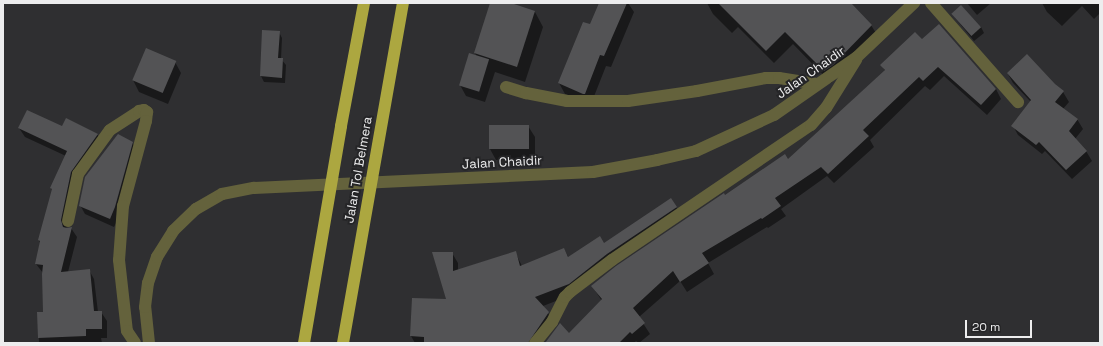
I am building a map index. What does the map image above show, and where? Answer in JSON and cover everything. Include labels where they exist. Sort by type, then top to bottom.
[{"type":"highway","name":"Jalan Tol Belmera","points":[[304,343],[364,3]]},
{"type":"highway","name":"Jalan Tol Belmera","points":[[343,343],[403,3]]},
{"type":"street","name":"Jalan Chaidir","points":[[149,343],[145,307],[148,283],[157,257],[173,231],[196,209],[222,194],[254,188],[593,172],[696,151],[774,115],[857,57],[914,3]]},
{"type":"street","points":[[931,3],[1018,102]]},
{"type":"street","points":[[535,343],[552,322],[565,297],[570,292],[612,260],[811,125],[826,108],[857,57]]},
{"type":"street","points":[[506,87],[526,93],[567,101],[628,101],[697,91],[766,78],[779,78],[817,84]]},
{"type":"street","points":[[68,221],[78,174],[110,130],[139,111],[144,110],[147,112],[146,121],[123,206],[119,260],[127,331],[135,343]]},
{"type":"building","points":[[490,3],[511,3],[535,11],[517,67],[474,53]]},
{"type":"building","points":[[599,3],[627,3],[604,56],[600,55],[585,94],[583,94],[558,83],[583,22],[590,24]]},
{"type":"building","points":[[718,3],[851,3],[872,25],[833,65],[824,71],[785,32],[766,51]]},
{"type":"building","points":[[961,5],[981,27],[971,36],[951,14]]},
{"type":"building","points":[[939,24],[996,89],[981,105],[938,67],[923,81],[919,77],[863,130],[869,136],[828,174],[821,167],[775,198],[781,206],[762,219],[761,218],[702,253],[709,263],[680,282],[673,271],[633,308],[645,323],[632,334],[630,332],[619,343],[545,343],[560,323],[569,333],[602,299],[591,286],[616,266],[724,193],[725,195],[785,154],[788,159],[885,70],[880,65],[915,32],[922,39]]},
{"type":"building","points":[[262,30],[280,31],[278,58],[283,58],[282,78],[260,76]]},
{"type":"building","points":[[146,48],[176,61],[163,93],[132,80]]},
{"type":"building","points":[[469,53],[489,59],[479,92],[459,86]]},
{"type":"building","points":[[1027,54],[1055,84],[1064,91],[1055,102],[1078,119],[1069,131],[1087,151],[1066,170],[1039,142],[1036,145],[1011,126],[1031,100],[1007,73]]},
{"type":"building","points":[[27,110],[62,126],[66,118],[98,134],[71,172],[61,220],[63,227],[72,227],[61,272],[90,269],[94,311],[102,311],[102,329],[86,329],[86,336],[38,338],[37,312],[43,312],[43,265],[35,264],[40,241],[38,240],[52,189],[50,188],[67,151],[18,128]]},
{"type":"building","points":[[489,125],[529,125],[529,149],[489,149]]},
{"type":"building","points":[[118,134],[133,142],[115,207],[110,219],[79,206],[85,177]]},
{"type":"building","points":[[671,198],[677,207],[607,254],[569,284],[535,297],[549,312],[528,343],[424,343],[424,337],[410,336],[412,298],[446,299],[432,252],[453,252],[453,271],[516,251],[520,266],[564,248],[568,257],[600,236],[604,243]]}]
